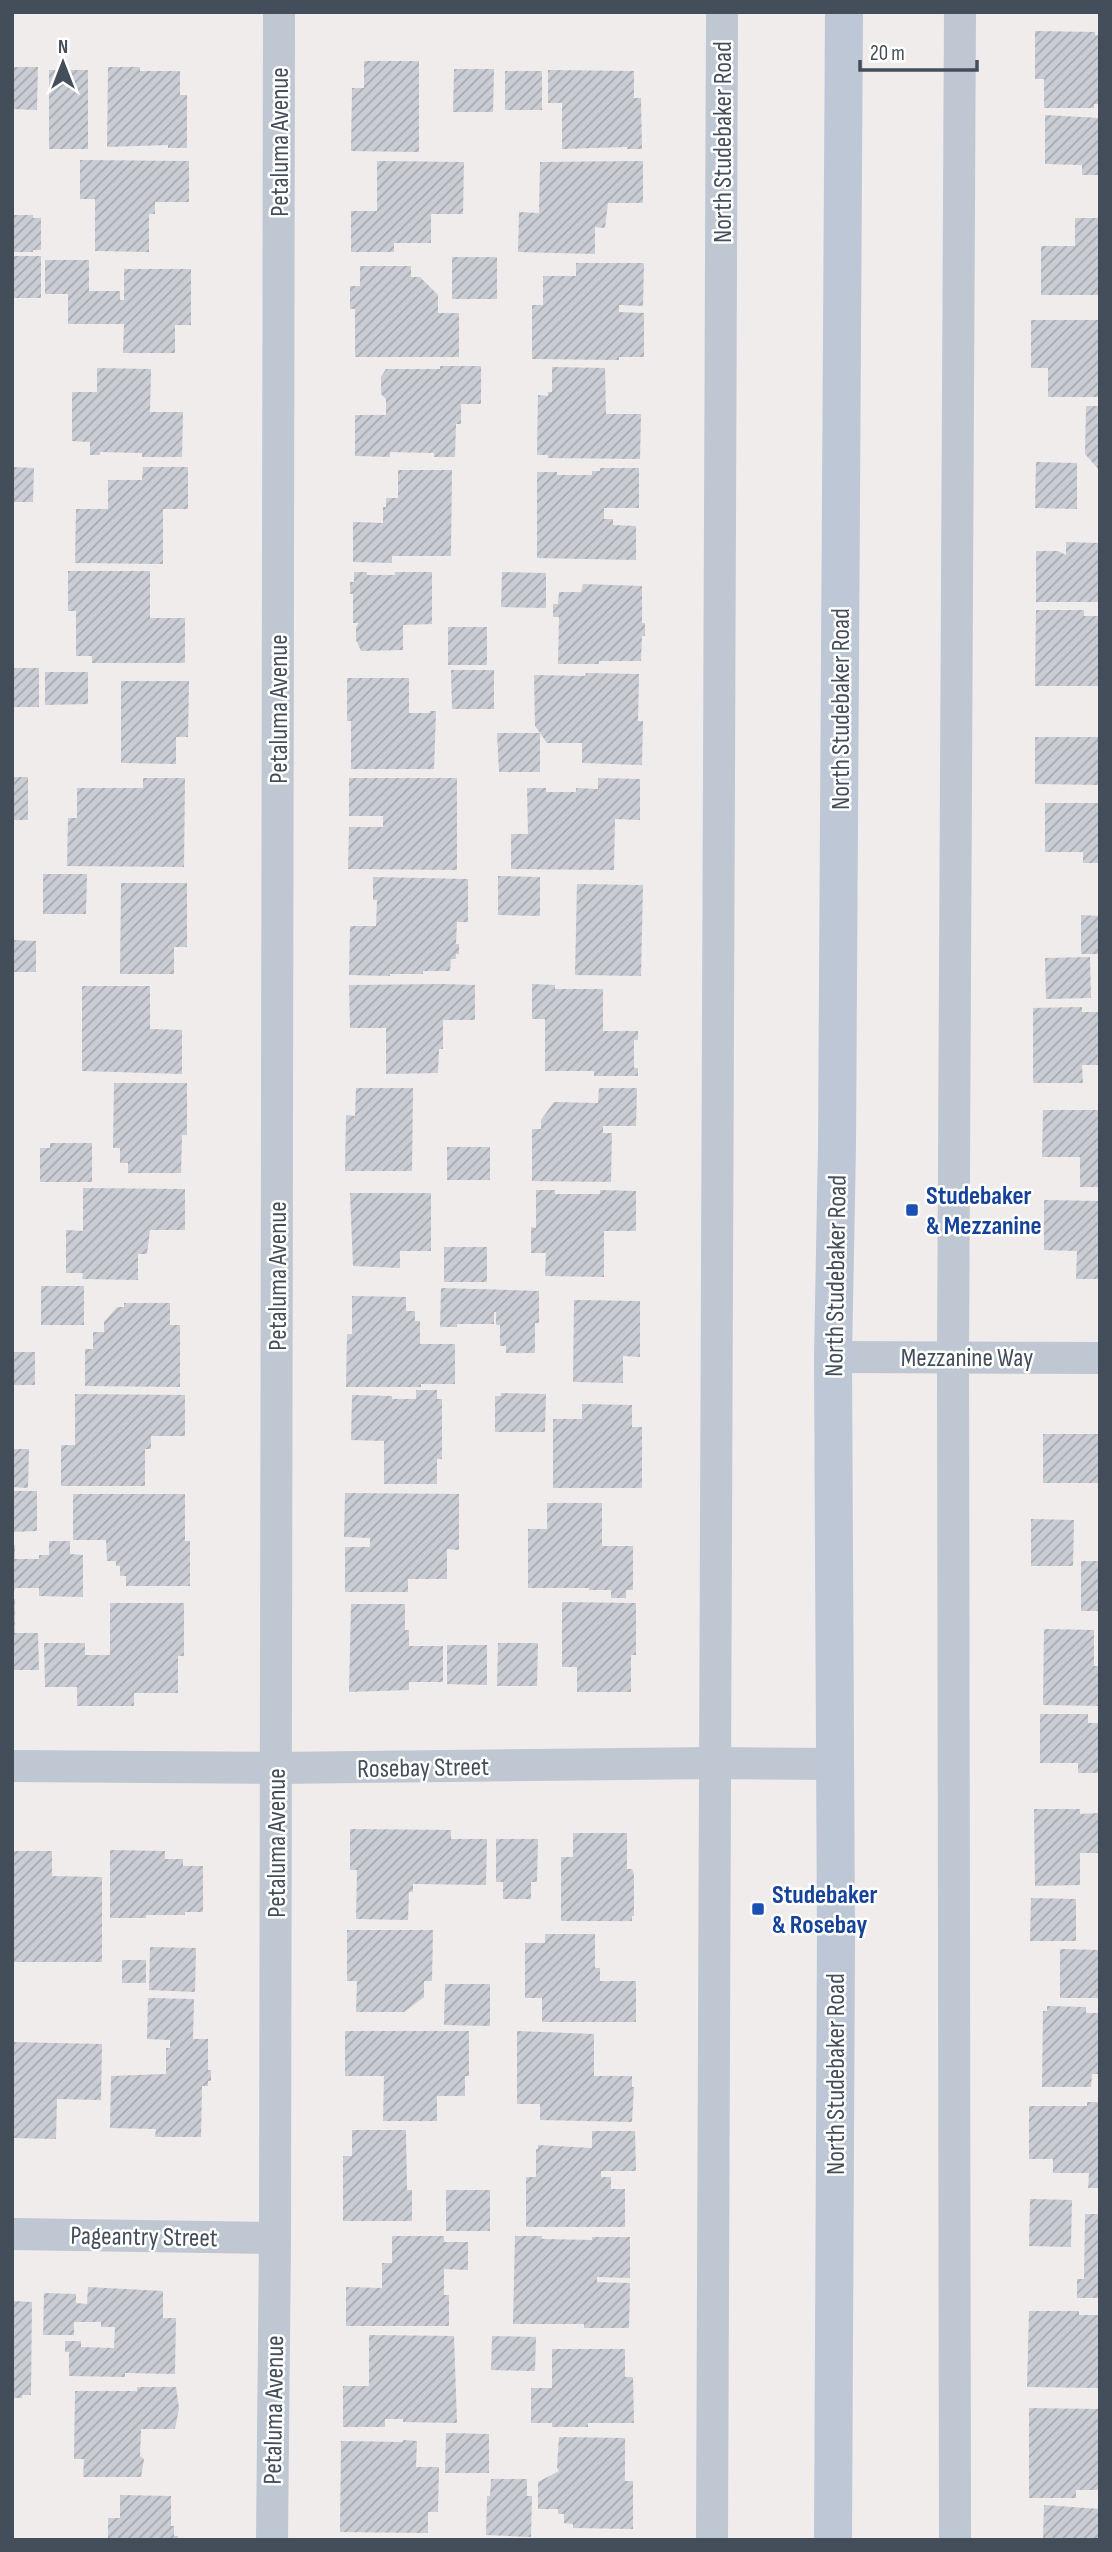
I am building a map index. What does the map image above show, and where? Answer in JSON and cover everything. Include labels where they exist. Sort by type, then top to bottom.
[{"type":"main road","name":"North Studebaker Road","points":[[833,2540],[836,1940],[833,1357],[837,1131],[844,12]]},
{"type":"street","name":"Petaluma Avenue","points":[[272,2540],[275,2238],[279,12]]},
{"type":"street","name":"North Studebaker Road","points":[[712,2540],[722,12]]},
{"type":"street","points":[[954,2540],[953,1357],[960,12]]},
{"type":"street","name":"Mezzanine Way","points":[[833,1357],[1100,1358]]},
{"type":"street","name":"Rosebay Street","points":[[12,1766],[276,1768],[834,1764]]},
{"type":"street","name":"Pageantry Street","points":[[12,2234],[275,2238]]},
{"type":"building","points":[[1035,31],[1095,32],[1095,35],[1100,35],[1100,104],[1094,104],[1094,108],[1044,108],[1044,79],[1035,79]]},
{"type":"building","points":[[364,61],[419,61],[419,152],[351,151],[352,88],[364,88]]},
{"type":"building","points":[[12,67],[38,67],[37,110],[12,109]]},
{"type":"building","points":[[108,67],[140,67],[140,71],[180,71],[180,95],[187,95],[187,148],[168,148],[168,145],[107,147]]},
{"type":"building","points":[[454,69],[494,69],[493,112],[453,112]]},
{"type":"building","points":[[49,70],[88,70],[88,149],[49,149]]},
{"type":"building","points":[[548,70],[634,71],[634,98],[641,98],[642,149],[562,149],[562,103],[548,103]]},
{"type":"building","points":[[505,71],[542,71],[542,110],[505,110]]},
{"type":"building","points":[[1045,115],[1100,118],[1100,175],[1082,175],[1082,165],[1045,164]]},
{"type":"building","points":[[80,160],[189,161],[189,202],[155,202],[155,214],[149,214],[149,252],[95,251],[95,199],[80,199]]},
{"type":"building","points":[[377,161],[464,162],[463,214],[431,214],[431,243],[394,243],[394,252],[351,252],[351,211],[377,211]]},
{"type":"building","points":[[643,161],[643,203],[608,203],[605,228],[595,227],[595,254],[518,252],[519,212],[539,213],[540,162]]},
{"type":"building","points":[[12,215],[33,215],[33,218],[41,218],[41,250],[12,252]]},
{"type":"building","points":[[1075,218],[1100,218],[1100,295],[1041,295],[1041,246],[1075,246]]},
{"type":"building","points":[[12,256],[41,256],[41,298],[12,298]]},
{"type":"building","points":[[452,257],[497,257],[497,299],[452,299]]},
{"type":"building","points":[[45,260],[89,260],[89,291],[120,291],[120,300],[124,300],[124,269],[191,269],[191,325],[175,325],[175,353],[123,353],[124,324],[68,324],[68,294],[45,294]]},
{"type":"building","points":[[576,263],[644,263],[643,306],[619,305],[619,312],[644,313],[644,357],[619,357],[619,360],[532,359],[532,305],[543,305],[543,276],[576,276]]},
{"type":"building","points":[[360,266],[411,266],[411,277],[420,277],[438,295],[438,313],[459,313],[459,357],[355,357],[355,309],[350,309],[350,286],[360,286]]},
{"type":"building","points":[[1031,320],[1099,320],[1099,397],[1048,397],[1048,368],[1031,368]]},
{"type":"building","points":[[440,366],[481,366],[481,404],[461,404],[461,424],[456,424],[455,457],[434,457],[434,453],[390,452],[390,457],[355,456],[355,415],[386,415],[386,399],[381,394],[381,377],[386,369],[440,369]]},
{"type":"building","points":[[552,367],[605,368],[606,414],[641,414],[640,459],[548,458],[548,455],[537,455],[538,395],[548,396],[548,392],[552,392]]},
{"type":"building","points":[[97,368],[151,369],[150,412],[183,412],[182,457],[142,457],[142,453],[100,452],[100,455],[90,455],[90,442],[72,441],[72,392],[97,392]]},
{"type":"building","points":[[1086,406],[1100,406],[1100,471],[1085,454]]},
{"type":"building","points":[[1036,462],[1077,463],[1077,509],[1035,508]]},
{"type":"building","points":[[12,467],[34,468],[33,502],[12,502]]},
{"type":"building","points":[[143,467],[188,467],[188,509],[163,509],[163,564],[75,563],[76,509],[108,509],[108,480],[142,480]]},
{"type":"building","points":[[600,468],[639,468],[639,508],[604,508],[604,519],[613,519],[613,525],[636,526],[636,560],[537,558],[537,472],[592,475],[592,471],[600,471]]},
{"type":"building","points":[[398,470],[452,470],[451,556],[392,556],[392,563],[353,562],[353,522],[383,523],[386,498],[398,498]]},
{"type":"building","points":[[1066,542],[1100,543],[1100,602],[1036,602],[1036,551],[1058,551],[1066,555]]},
{"type":"building","points":[[68,571],[150,571],[150,618],[185,618],[185,663],[92,663],[92,656],[76,656],[76,611],[68,611]]},
{"type":"building","points":[[354,572],[395,575],[395,572],[432,572],[432,624],[403,625],[403,650],[361,651],[356,640],[356,627],[359,623],[353,623],[353,594],[350,594],[350,582],[354,582]]},
{"type":"building","points":[[502,572],[546,573],[546,608],[501,607]]},
{"type":"building","points":[[583,584],[642,586],[642,623],[645,623],[645,636],[642,636],[641,661],[558,664],[559,617],[553,617],[553,604],[558,604],[559,592],[581,592]]},
{"type":"building","points":[[1036,610],[1084,610],[1084,616],[1100,616],[1100,686],[1035,686]]},
{"type":"building","points":[[448,627],[487,627],[487,665],[448,665]]},
{"type":"building","points":[[12,668],[39,668],[39,707],[12,707]]},
{"type":"building","points":[[451,670],[494,670],[494,709],[452,709]]},
{"type":"building","points":[[45,672],[88,672],[88,704],[45,705]]},
{"type":"building","points":[[586,673],[639,674],[638,721],[643,721],[642,765],[582,763],[582,743],[547,743],[535,726],[534,675],[585,676]]},
{"type":"building","points":[[347,678],[409,678],[409,713],[436,711],[434,769],[351,769],[351,721],[347,721]]},
{"type":"building","points":[[121,681],[189,681],[188,737],[176,737],[176,764],[121,763]]},
{"type":"building","points":[[497,733],[540,733],[540,772],[499,772]]},
{"type":"building","points":[[1035,737],[1100,737],[1100,785],[1035,784]]},
{"type":"building","points":[[12,777],[28,777],[28,820],[12,820]]},
{"type":"building","points":[[143,778],[185,778],[184,867],[67,866],[68,818],[77,818],[77,788],[143,788]]},
{"type":"building","points":[[349,778],[457,778],[457,870],[348,869],[349,827],[383,827],[383,816],[349,816]]},
{"type":"building","points":[[598,778],[640,779],[640,820],[615,819],[614,870],[511,869],[511,834],[528,834],[527,788],[546,788],[546,792],[576,792],[576,788],[598,789]]},
{"type":"building","points":[[1045,803],[1100,803],[1100,863],[1083,863],[1083,852],[1045,852]]},
{"type":"building","points":[[43,874],[87,874],[86,914],[43,914]]},
{"type":"building","points":[[498,876],[540,877],[540,916],[498,915]]},
{"type":"building","points":[[373,877],[468,879],[468,922],[457,922],[456,944],[459,944],[459,954],[456,954],[456,959],[451,959],[450,971],[423,971],[423,974],[390,976],[349,975],[350,926],[376,926],[377,900],[373,900]]},
{"type":"building","points":[[121,883],[187,883],[187,947],[174,947],[174,974],[120,974]]},
{"type":"building","points":[[577,884],[643,885],[641,976],[575,975]]},
{"type":"building","points":[[1081,915],[1100,916],[1100,954],[1081,954]]},
{"type":"building","points":[[12,940],[36,941],[36,972],[12,972]]},
{"type":"building","points":[[1090,957],[1091,998],[1046,999],[1045,958]]},
{"type":"building","points":[[532,984],[555,985],[555,989],[603,989],[603,1031],[638,1031],[638,1040],[634,1040],[634,1068],[638,1068],[638,1076],[594,1076],[594,1071],[545,1071],[545,1019],[532,1019]]},
{"type":"building","points":[[349,985],[475,985],[475,1020],[443,1020],[443,1049],[439,1049],[438,1073],[386,1074],[386,1028],[350,1028]]},
{"type":"building","points":[[82,986],[150,986],[150,1029],[182,1030],[182,1074],[82,1071]]},
{"type":"building","points":[[1082,1007],[1082,1012],[1100,1012],[1100,1065],[1082,1065],[1083,1083],[1033,1083],[1033,1008]]},
{"type":"building","points":[[114,1083],[187,1083],[187,1135],[182,1135],[181,1173],[128,1173],[128,1163],[120,1163],[120,1148],[113,1148]]},
{"type":"building","points":[[356,1088],[413,1088],[412,1171],[345,1171],[346,1115],[355,1116]]},
{"type":"building","points":[[599,1088],[637,1088],[636,1126],[603,1126],[603,1133],[612,1133],[611,1182],[532,1181],[532,1129],[541,1129],[541,1120],[554,1102],[598,1103]]},
{"type":"building","points":[[1043,1110],[1100,1110],[1100,1187],[1080,1187],[1080,1157],[1042,1157]]},
{"type":"building","points":[[50,1143],[92,1143],[92,1182],[40,1182],[40,1148],[50,1148]]},
{"type":"building","points":[[447,1147],[490,1147],[490,1180],[447,1180]]},
{"type":"building","points":[[83,1188],[185,1189],[185,1230],[150,1230],[147,1254],[138,1254],[138,1280],[82,1279],[83,1273],[66,1273],[66,1230],[83,1231]]},
{"type":"building","points":[[536,1190],[555,1190],[555,1194],[600,1194],[600,1190],[636,1191],[636,1231],[604,1231],[604,1277],[545,1276],[546,1253],[531,1253],[531,1227],[536,1228]]},
{"type":"building","points":[[350,1193],[431,1193],[431,1251],[400,1251],[400,1268],[353,1266]]},
{"type":"building","points":[[1044,1200],[1100,1201],[1100,1279],[1076,1279],[1077,1251],[1044,1250]]},
{"type":"building","points":[[444,1247],[487,1247],[487,1282],[444,1282]]},
{"type":"building","points":[[41,1286],[84,1286],[84,1325],[41,1325]]},
{"type":"building","points":[[441,1288],[539,1291],[535,1353],[506,1353],[506,1346],[500,1346],[500,1325],[496,1325],[496,1312],[494,1324],[440,1327]]},
{"type":"building","points":[[352,1296],[406,1297],[406,1311],[415,1311],[415,1321],[420,1321],[420,1344],[455,1344],[455,1384],[346,1387],[347,1334],[352,1334]]},
{"type":"building","points":[[574,1300],[640,1301],[640,1357],[623,1356],[623,1383],[573,1382]]},
{"type":"building","points":[[124,1303],[170,1303],[170,1325],[180,1325],[180,1387],[85,1386],[85,1349],[93,1349],[93,1332],[104,1332],[104,1322],[117,1307],[124,1307]]},
{"type":"building","points":[[12,1352],[35,1352],[35,1385],[12,1385]]},
{"type":"building","points":[[416,1390],[437,1390],[437,1399],[442,1399],[442,1459],[437,1459],[437,1484],[384,1484],[384,1441],[351,1440],[352,1395],[416,1399]]},
{"type":"building","points":[[501,1393],[546,1394],[545,1432],[495,1432],[495,1396],[501,1396]]},
{"type":"building","points":[[75,1394],[185,1395],[185,1436],[151,1436],[151,1449],[145,1449],[145,1486],[61,1486],[61,1445],[75,1445]]},
{"type":"building","points":[[582,1404],[632,1405],[632,1427],[642,1427],[642,1488],[553,1488],[553,1419],[582,1419]]},
{"type":"building","points":[[1043,1434],[1100,1434],[1100,1483],[1043,1483]]},
{"type":"building","points":[[12,1449],[29,1449],[28,1488],[12,1487]]},
{"type":"building","points":[[12,1491],[37,1491],[37,1531],[12,1532]]},
{"type":"building","points":[[345,1493],[459,1494],[459,1550],[447,1549],[447,1579],[408,1579],[408,1592],[345,1592],[345,1547],[370,1547],[370,1538],[344,1537]]},
{"type":"building","points":[[73,1494],[185,1494],[185,1541],[190,1541],[190,1586],[126,1586],[126,1576],[120,1576],[120,1566],[116,1566],[116,1561],[107,1561],[106,1540],[73,1540]]},
{"type":"building","points":[[547,1503],[602,1503],[602,1546],[633,1546],[633,1590],[626,1590],[626,1598],[611,1598],[611,1590],[528,1588],[528,1529],[547,1529]]},
{"type":"building","points":[[1031,1519],[1074,1520],[1073,1566],[1031,1566]]},
{"type":"building","points":[[49,1541],[70,1541],[70,1554],[83,1555],[83,1597],[39,1596],[39,1588],[12,1590],[12,1545],[15,1545],[15,1559],[39,1559],[39,1555],[49,1555]]},
{"type":"building","points":[[1081,1561],[1100,1561],[1100,1611],[1081,1611]]},
{"type":"building","points":[[12,1599],[15,1599],[15,1633],[38,1633],[39,1670],[12,1670]]},
{"type":"building","points":[[562,1602],[636,1603],[636,1655],[631,1655],[631,1692],[577,1692],[577,1667],[562,1667]]},
{"type":"building","points":[[110,1603],[184,1603],[184,1656],[178,1656],[178,1693],[134,1693],[134,1706],[77,1706],[77,1687],[45,1687],[44,1643],[85,1643],[85,1655],[110,1655]]},
{"type":"building","points":[[351,1604],[405,1604],[405,1630],[409,1630],[409,1646],[443,1646],[443,1682],[409,1682],[409,1690],[349,1692]]},
{"type":"building","points":[[1044,1629],[1094,1630],[1094,1666],[1100,1666],[1100,1706],[1043,1705]]},
{"type":"building","points":[[498,1643],[538,1643],[537,1686],[497,1686]]},
{"type":"building","points":[[447,1645],[487,1645],[487,1685],[447,1684]]},
{"type":"building","points":[[1040,1714],[1088,1714],[1088,1723],[1100,1723],[1100,1773],[1078,1773],[1078,1763],[1040,1763]]},
{"type":"building","points":[[1034,1809],[1080,1809],[1080,1814],[1100,1813],[1100,1853],[1080,1853],[1080,1885],[1035,1886]]},
{"type":"building","points":[[350,1829],[451,1830],[451,1839],[487,1839],[486,1885],[413,1884],[413,1892],[409,1892],[408,1920],[356,1919],[357,1870],[350,1870]]},
{"type":"building","points":[[573,1833],[627,1833],[627,1869],[632,1869],[634,1875],[632,1921],[561,1921],[561,1857],[573,1857]]},
{"type":"building","points":[[496,1839],[538,1839],[537,1882],[531,1882],[531,1899],[503,1899],[503,1882],[496,1882]]},
{"type":"building","points":[[110,1850],[165,1851],[165,1859],[183,1859],[183,1866],[203,1866],[203,1912],[146,1915],[146,1918],[110,1918]]},
{"type":"building","points":[[12,1851],[52,1851],[52,1876],[102,1877],[102,1962],[12,1962]]},
{"type":"building","points":[[1031,1898],[1076,1899],[1076,1941],[1030,1941]]},
{"type":"building","points":[[347,1930],[433,1930],[432,1981],[424,1981],[424,1997],[404,2012],[356,2012],[357,1981],[347,1981]]},
{"type":"building","points":[[545,1934],[595,1934],[595,1968],[600,1968],[600,1981],[636,1981],[636,2022],[542,2022],[542,1998],[525,1998],[525,1943],[545,1943]]},
{"type":"building","points":[[150,1947],[196,1948],[195,1992],[149,1990]]},
{"type":"building","points":[[1060,1949],[1100,1950],[1100,1998],[1060,1998]]},
{"type":"building","points":[[122,1960],[146,1960],[146,1983],[122,1983]]},
{"type":"building","points":[[445,1984],[490,1984],[490,2026],[444,2025]]},
{"type":"building","points":[[148,1998],[194,1999],[193,2039],[208,2039],[208,2070],[211,2070],[211,2081],[208,2081],[208,2086],[202,2086],[201,2137],[155,2137],[156,2129],[110,2128],[111,2076],[166,2074],[166,2048],[170,2048],[170,2040],[147,2039]]},
{"type":"building","points":[[1047,2006],[1086,2007],[1086,2013],[1100,2013],[1100,2065],[1098,2074],[1092,2074],[1091,2087],[1042,2087],[1043,2011],[1047,2011]]},
{"type":"building","points":[[345,2031],[469,2031],[469,2076],[465,2076],[465,2096],[437,2096],[437,2121],[383,2121],[384,2076],[345,2076]]},
{"type":"building","points":[[517,2031],[594,2034],[594,2076],[632,2076],[632,2122],[540,2120],[540,2104],[517,2104]]},
{"type":"building","points":[[12,2042],[102,2044],[101,2100],[57,2099],[56,2139],[12,2138]]},
{"type":"building","points":[[1087,2102],[1100,2102],[1100,2188],[1088,2188],[1089,2173],[1053,2173],[1053,2159],[1029,2159],[1029,2106],[1087,2106]]},
{"type":"building","points":[[352,2130],[406,2130],[407,2190],[412,2190],[412,2221],[343,2221],[343,2156],[352,2156]]},
{"type":"building","points":[[592,2131],[635,2131],[636,2171],[601,2171],[601,2177],[611,2177],[611,2189],[625,2189],[625,2227],[526,2227],[526,2177],[536,2177],[538,2145],[592,2148]]},
{"type":"building","points":[[446,2190],[490,2190],[490,2231],[446,2231]]},
{"type":"building","points":[[1030,2199],[1072,2200],[1071,2247],[1029,2246]]},
{"type":"building","points":[[1085,2214],[1100,2214],[1100,2298],[1077,2298],[1077,2279],[1084,2279]]},
{"type":"building","points":[[392,2236],[444,2236],[444,2242],[468,2242],[468,2270],[444,2269],[444,2295],[449,2295],[449,2326],[346,2326],[346,2287],[382,2288],[382,2263],[392,2263]]},
{"type":"building","points":[[515,2236],[592,2240],[592,2237],[630,2237],[630,2278],[597,2277],[597,2282],[630,2283],[629,2328],[584,2328],[584,2324],[513,2324]]},
{"type":"building","points":[[88,2287],[163,2291],[163,2318],[176,2318],[175,2374],[69,2376],[69,2352],[65,2352],[65,2341],[81,2341],[81,2347],[114,2348],[115,2327],[101,2327],[101,2322],[74,2322],[74,2335],[43,2335],[44,2293],[76,2294],[76,2303],[87,2304]]},
{"type":"building","points":[[12,2301],[32,2302],[31,2395],[22,2395],[22,2398],[12,2398]]},
{"type":"building","points":[[1029,2311],[1079,2311],[1079,2315],[1100,2315],[1100,2388],[1027,2387]]},
{"type":"building","points":[[369,2335],[454,2336],[457,2423],[385,2419],[385,2427],[343,2427],[343,2386],[369,2386]]},
{"type":"building","points":[[492,2336],[536,2337],[535,2371],[491,2370]]},
{"type":"building","points":[[552,2349],[625,2349],[625,2377],[633,2377],[634,2423],[588,2423],[588,2427],[552,2427],[552,2423],[531,2423],[531,2388],[552,2388]]},
{"type":"building","points":[[137,2387],[176,2387],[179,2408],[175,2429],[141,2429],[140,2456],[144,2459],[141,2477],[83,2477],[84,2459],[74,2459],[75,2391],[137,2391]]},
{"type":"building","points":[[1029,2408],[1100,2409],[1098,2490],[1076,2490],[1076,2498],[1029,2498]]},
{"type":"building","points":[[446,2433],[489,2434],[489,2473],[445,2473]]},
{"type":"building","points":[[559,2437],[625,2438],[625,2481],[633,2481],[633,2529],[573,2528],[573,2524],[564,2523],[564,2514],[558,2514],[558,2509],[538,2509],[538,2482],[559,2471]]},
{"type":"building","points":[[341,2441],[417,2441],[416,2467],[439,2467],[438,2512],[428,2512],[428,2533],[340,2532]]},
{"type":"building","points":[[491,2479],[527,2479],[527,2496],[532,2496],[531,2537],[486,2535],[487,2496],[490,2496]]},
{"type":"building","points":[[120,2495],[171,2496],[171,2526],[174,2526],[174,2536],[178,2536],[178,2540],[108,2540],[108,2518],[120,2518]]},
{"type":"building","points":[[1044,2505],[1100,2509],[1100,2540],[1043,2540]]},
{"type":"place","name":"Studebaker & Mezzanine","points":[[912,1210]]},
{"type":"place","name":"Studebaker & Rosebay","points":[[758,1909]]}]
